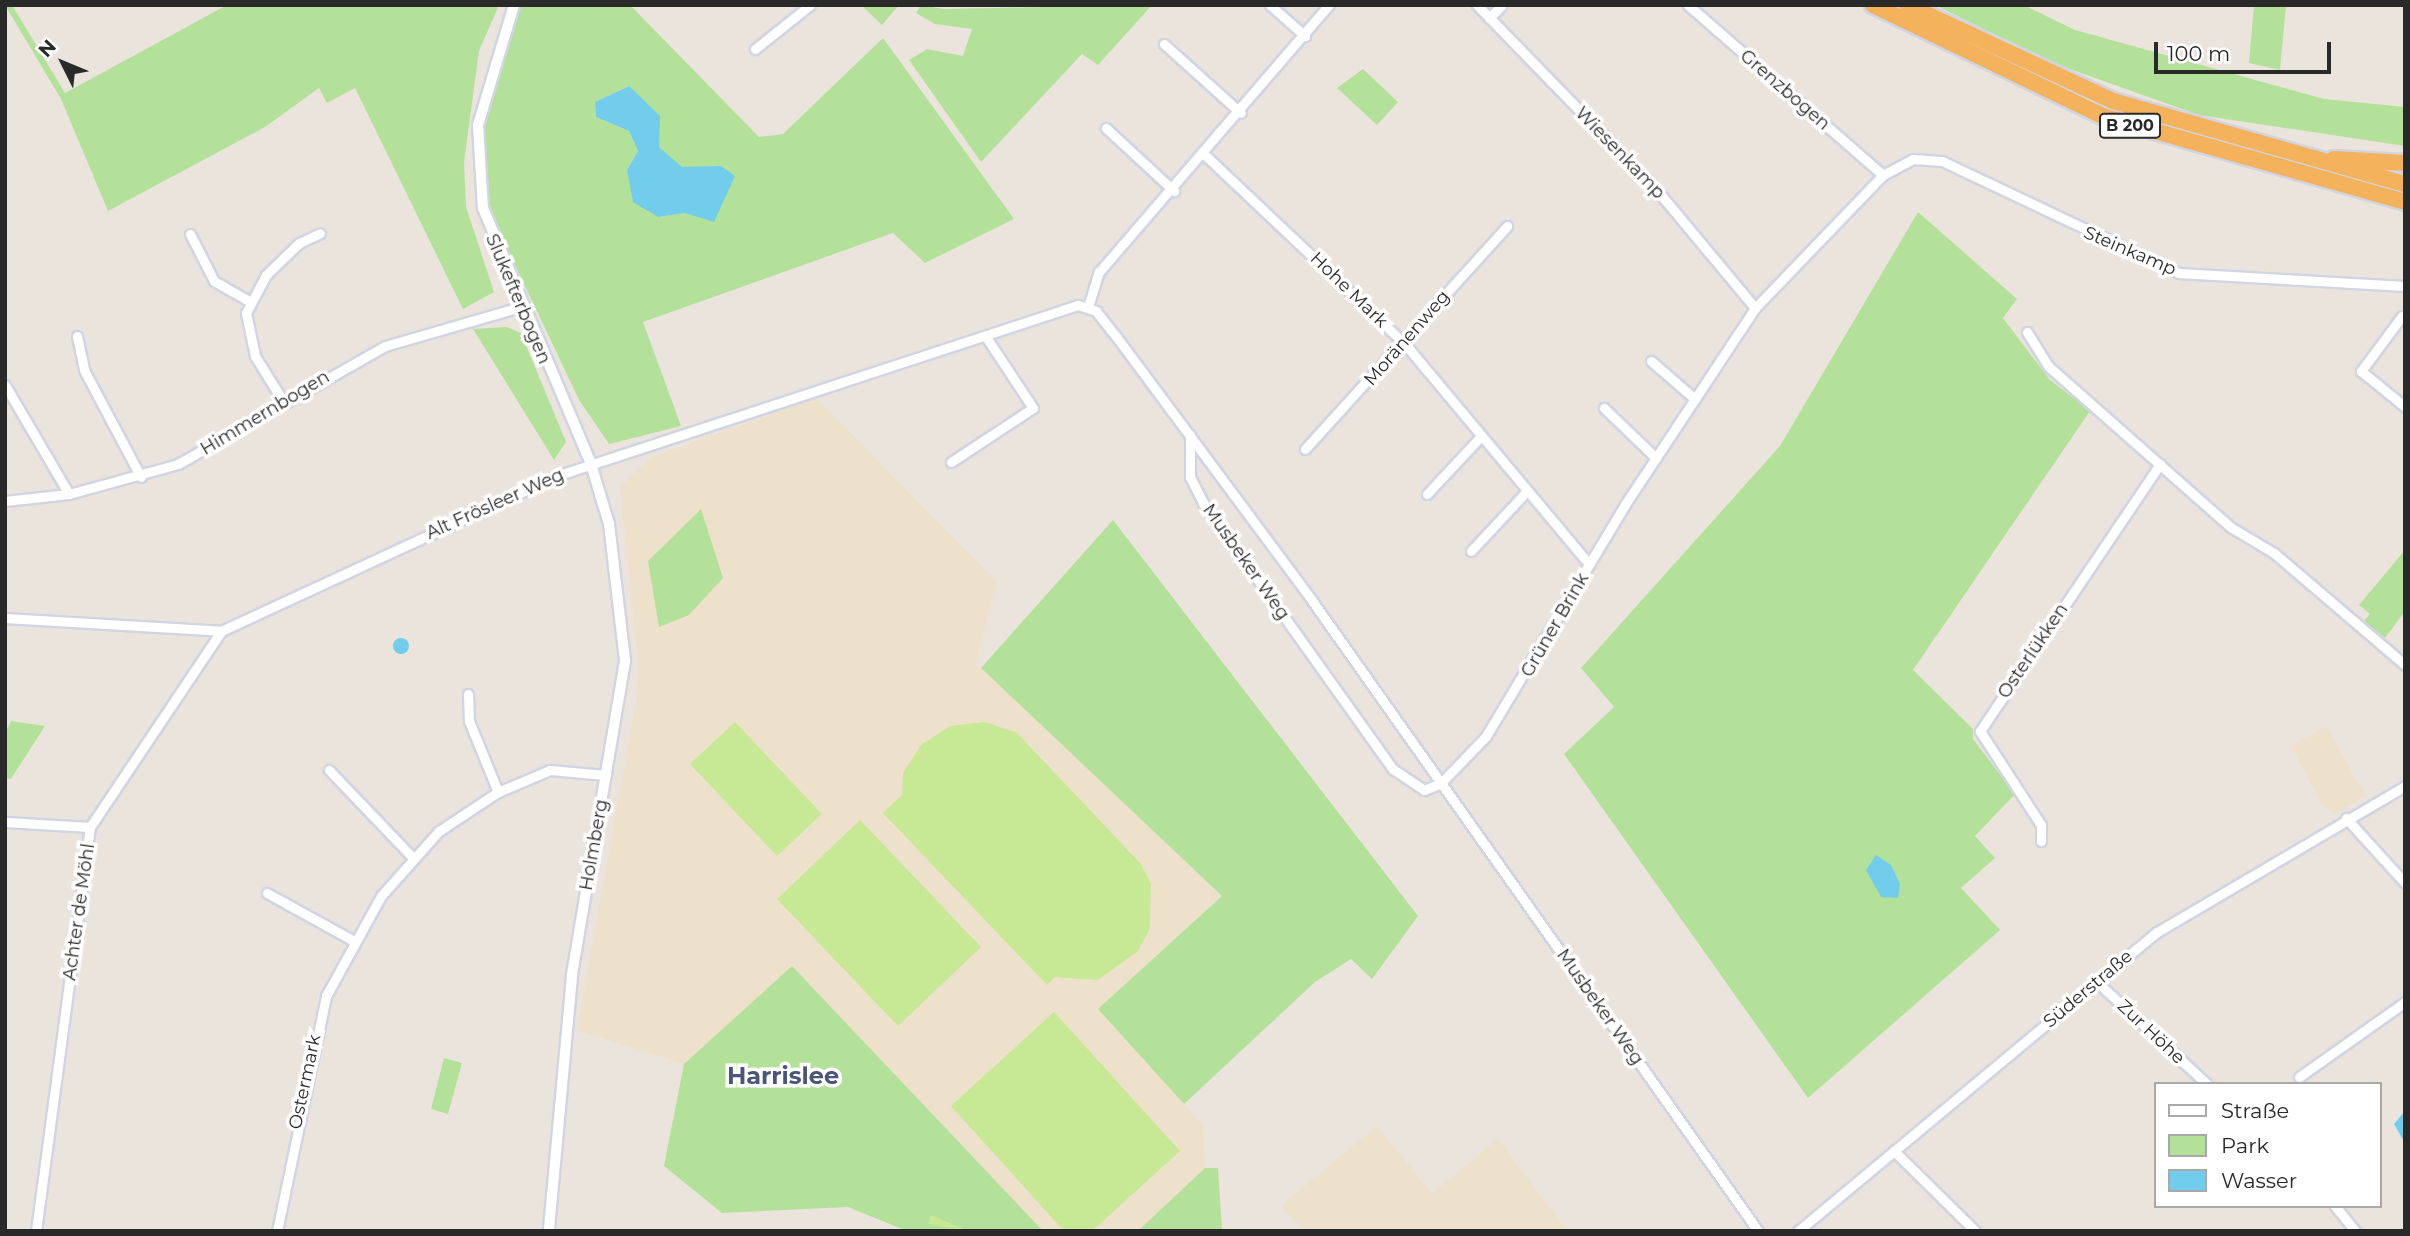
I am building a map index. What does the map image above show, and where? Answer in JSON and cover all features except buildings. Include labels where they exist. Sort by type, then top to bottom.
[{"type":"highway","name":"B 200","points":[[1873,5],[2105,117],[2405,202]]},
{"type":"highway","name":"B 200","points":[[1907,5],[2112,101],[2301,157],[2405,184]]},
{"type":"highway","points":[[2301,157],[2405,163]]},
{"type":"street","name":"Slukefterbogen","points":[[514,5],[485,86],[478,151],[489,236],[591,464]]},
{"type":"street","points":[[755,50],[810,5]]},
{"type":"street","points":[[1270,5],[1305,36]]},
{"type":"street","points":[[1088,307],[1099,272],[1174,191],[1329,5]]},
{"type":"street","name":"Wiesenkamp","points":[[1477,5],[1656,188],[1755,308]]},
{"type":"street","points":[[1489,18],[1502,5]]},
{"type":"street","name":"Grenzbogen","points":[[1688,5],[1882,175]]},
{"type":"street","points":[[1164,44],[1241,113]]},
{"type":"street","points":[[1106,128],[1174,191]]},
{"type":"street","name":"Hohe Mark","points":[[1205,155],[1405,344],[1589,564]]},
{"type":"street","name":"Grüner Brink","points":[[1441,783],[1514,694],[1589,564],[1755,308],[1882,175],[1913,159]]},
{"type":"street","name":"Steinkamp","points":[[1913,159],[1942,161],[2179,273],[2405,286]]},
{"type":"street","name":"Moränenweg","points":[[1305,449],[1405,344],[1507,226]]},
{"type":"street","points":[[283,401],[248,338],[249,301],[290,250],[320,233]]},
{"type":"street","points":[[190,234],[214,281],[249,301]]},
{"type":"street","name":"Himmernbogen","points":[[5,501],[69,494],[141,477],[210,449],[283,401],[385,346],[520,307]]},
{"type":"street","name":"Alt Frösleer Weg","points":[[5,618],[221,631],[591,464],[986,337],[1088,307]]},
{"type":"street","name":"Musbeker Weg","points":[[1088,307],[1190,435],[1441,783],[1758,1231]]},
{"type":"street","points":[[2402,316],[2361,371],[2405,407]]},
{"type":"street","points":[[2027,332],[2048,366],[2160,464],[2405,665]]},
{"type":"street","points":[[77,336],[84,370],[141,477]]},
{"type":"street","points":[[951,462],[1033,408],[986,337]]},
{"type":"street","points":[[1651,360],[1695,399]]},
{"type":"street","points":[[5,386],[69,494]]},
{"type":"street","points":[[1604,408],[1656,458]]},
{"type":"street","name":"Musbeker Weg","points":[[1190,435],[1190,477],[1203,503],[1393,769],[1424,790],[1441,783]]},
{"type":"street","points":[[1427,495],[1481,436]]},
{"type":"street","name":"Holmberg","points":[[548,1231],[572,976],[625,660],[609,524],[591,464]]},
{"type":"street","name":"Osterlükken","points":[[2041,841],[2041,825],[1980,731],[2160,464]]},
{"type":"street","points":[[1471,551],[1527,491]]},
{"type":"street","name":"Achter de Möhl","points":[[36,1231],[90,827],[221,631]]},
{"type":"street","points":[[468,694],[469,721],[498,792]]},
{"type":"street","points":[[329,770],[412,857]]},
{"type":"street","name":"Ostermark","points":[[278,1231],[313,1039],[352,940],[412,857],[498,792],[550,770],[606,775]]},
{"type":"street","name":"Süderstraße","points":[[1798,1231],[2157,932],[2346,818],[2405,786]]},
{"type":"street","points":[[2346,818],[2405,883]]},
{"type":"street","points":[[5,822],[90,827]]},
{"type":"street","points":[[267,893],[352,940]]},
{"type":"street","name":"Zur Höhe","points":[[2096,981],[2205,1082]]},
{"type":"street","points":[[2299,1077],[2405,1002]]},
{"type":"street","points":[[1894,1151],[1975,1231]]},
{"type":"street","points":[[2337,1208],[2355,1231]]},
{"type":"shaded area","points":[[816,398],[997,582],[976,664],[1222,896],[1099,1009],[1203,1125],[1205,1168],[1138,1231],[1043,1231],[792,967],[684,1064],[577,1030],[636,701],[638,662],[620,488],[652,457]]},
{"type":"shaded area","points":[[2326,726],[2365,796],[2334,814],[2322,805],[2291,746]]},
{"type":"shaded area","points":[[1377,1126],[1432,1194],[1498,1139],[1567,1231],[1306,1231],[1281,1206]]},
{"type":"green space","points":[[5,5],[12,5],[65,93],[227,5],[499,5],[479,51],[464,162],[466,207],[494,292],[463,309],[355,88],[327,103],[319,88],[265,127],[108,211],[61,99]]},
{"type":"green space","points":[[519,5],[630,5],[759,137],[783,134],[883,38],[1014,219],[925,263],[893,233],[643,322],[681,426],[609,444],[579,400],[491,214],[483,126]],"holes":[[[629,86],[659,147],[682,168],[721,166],[685,213],[658,217],[627,170],[638,151],[629,131],[596,117],[595,102]]]},
{"type":"green space","points":[[861,5],[899,5],[882,25]]},
{"type":"green space","points":[[921,5],[943,9],[1152,5],[1098,65],[1082,54],[981,162],[909,60],[927,49],[963,56],[972,29],[935,24],[916,13]]},
{"type":"green space","points":[[1935,5],[2024,5],[2075,30],[2324,99],[2405,107],[2405,146],[2199,115],[2050,62]]},
{"type":"green space","points":[[2254,5],[2286,5],[2280,70],[2249,63]]},
{"type":"green space","points":[[1363,69],[1398,102],[1377,125],[1337,88]]},
{"type":"green space","points":[[1918,212],[2017,299],[2003,318],[2050,380],[2090,411],[1913,670],[1973,729],[1973,739],[2015,794],[1975,836],[1995,858],[1961,888],[2000,930],[1808,1098],[1564,754],[1614,707],[1581,668],[1780,446]]},
{"type":"green space","points":[[507,327],[521,333],[566,442],[554,460],[473,329]]},
{"type":"green space","points":[[701,509],[723,578],[689,615],[659,627],[648,561]]},
{"type":"green space","points":[[1113,520],[1418,916],[1372,979],[1351,959],[1315,982],[1184,1104],[1098,1009],[1222,896],[981,668]]},
{"type":"green space","points":[[2405,550],[2405,611],[2385,638],[2364,621],[2370,614],[2359,605]]},
{"type":"green space","points":[[11,721],[45,726],[11,779],[5,778],[5,733]]},
{"type":"green space","points":[[735,722],[822,814],[777,856],[690,764]]},
{"type":"green space","points":[[985,722],[1017,733],[1141,864],[1151,884],[1150,928],[1138,951],[1098,980],[1055,977],[1047,985],[883,813],[902,795],[903,773],[921,745],[950,726]]},
{"type":"green space","points":[[860,820],[981,947],[898,1026],[777,899]]},
{"type":"green space","points":[[792,966],[1043,1231],[907,1231],[848,1207],[722,1213],[664,1166],[684,1064]]},
{"type":"green space","points":[[1054,1012],[1180,1151],[1092,1231],[1064,1231],[951,1106]]},
{"type":"green space","points":[[444,1058],[462,1063],[448,1114],[431,1109]]},
{"type":"green space","points":[[1205,1168],[1218,1168],[1222,1231],[1138,1231]]},
{"type":"green space","points":[[931,1215],[968,1231],[928,1224]]},
{"type":"water","points":[[629,86],[660,116],[659,147],[682,167],[721,166],[735,176],[714,222],[685,213],[658,217],[633,202],[627,170],[638,151],[629,131],[596,117],[595,102]]},
{"type":"water","points":[[398,638],[404,638],[409,646],[407,652],[398,654],[393,649],[393,643]]},
{"type":"water","points":[[1876,855],[1891,865],[1900,884],[1898,898],[1881,897],[1866,870]]},
{"type":"water","points":[[2405,1111],[2405,1143],[2394,1124]]},
{"type":"district","name":"Harrislee","points":[[783,1076]]}]
